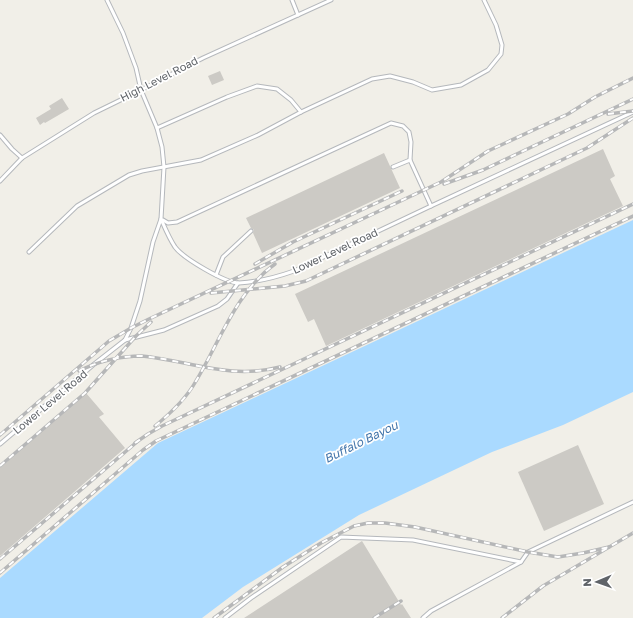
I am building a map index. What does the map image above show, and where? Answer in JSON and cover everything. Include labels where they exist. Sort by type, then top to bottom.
[{"type":"lane","points":[[107,0],[123,34],[136,68],[141,90],[157,128],[162,147],[164,167],[161,219],[168,223],[177,222],[391,123],[403,126],[409,132],[411,142],[410,160],[431,206]]},
{"type":"lane","points":[[292,0],[298,15]]},
{"type":"lane","name":"High Level Road","points":[[0,181],[22,158],[94,113],[202,58],[331,0]]},
{"type":"lane","points":[[29,252],[77,206],[129,175],[142,171],[201,160],[258,135],[301,112],[372,79],[390,76],[413,82],[432,90],[461,85],[488,70],[501,54],[502,45],[496,25],[484,0]]},
{"type":"lane","points":[[157,128],[227,97],[257,86],[277,89],[291,100],[301,112]]},
{"type":"lane","name":"Lower Level Road","points":[[161,219],[176,248],[203,268],[216,275],[238,283],[269,278],[294,271],[633,112]]},
{"type":"lane","points":[[0,135],[22,158]]},
{"type":"lane","points":[[393,167],[410,160]]},
{"type":"lane","name":"Lower Level Road","points":[[0,444],[93,364],[125,340],[131,328],[140,301],[153,242],[161,219]]},
{"type":"lane","points":[[216,275],[223,257],[251,231]]},
{"type":"lane","points":[[125,340],[164,330],[218,306],[227,299],[238,283]]},
{"type":"lane","points":[[423,618],[431,611],[521,562],[528,552],[633,502]]},
{"type":"lane","points":[[225,618],[341,537],[412,540],[521,562]]},
{"type":"water","name":"Buffalo Bayou","points":[[633,220],[633,392],[563,425],[492,452],[359,515],[243,587],[202,618],[0,618],[0,578],[158,443]]},
{"type":"building","points":[[220,71],[224,80],[212,85],[208,76]]},
{"type":"building","points":[[62,98],[69,109],[40,125],[36,118],[51,109],[49,106]]},
{"type":"building","points":[[603,149],[615,176],[610,179],[623,206],[326,346],[314,319],[308,322],[295,294]]},
{"type":"building","points":[[384,153],[400,188],[262,253],[253,233],[254,230],[251,228],[246,218]]},
{"type":"building","points":[[86,393],[104,414],[99,417],[125,448],[0,556],[0,468]]},
{"type":"building","points":[[578,445],[604,504],[544,531],[518,472]]},
{"type":"building","points":[[362,541],[401,605],[402,604],[411,618],[244,618]]},
{"type":"railway","points":[[0,435],[109,341],[131,328],[441,182],[488,151],[568,114],[595,97],[633,78]]},
{"type":"railway","points":[[444,184],[483,170],[633,99]]},
{"type":"railway","points":[[608,114],[633,111]]},
{"type":"railway","points":[[211,293],[285,286],[306,281],[587,148],[633,118]]},
{"type":"railway","points":[[255,264],[293,242],[402,191]]},
{"type":"railway","points":[[135,443],[162,426],[633,204]]},
{"type":"railway","points":[[0,573],[143,450],[156,441],[633,216]]},
{"type":"railway","points":[[155,426],[188,394],[239,303],[261,275],[275,264]]},
{"type":"railway","points":[[0,466],[85,393],[136,336],[151,322]]},
{"type":"railway","points":[[79,371],[94,364],[109,360],[142,356],[227,371],[262,370],[280,367]]},
{"type":"railway","points":[[0,559],[138,441]]},
{"type":"railway","points":[[214,618],[283,567],[321,543],[354,526],[368,523],[385,523],[415,527],[528,552],[558,557],[609,547]]},
{"type":"railway","points":[[502,618],[543,586],[633,533]]},
{"type":"railway","points":[[374,618],[401,601]]}]
